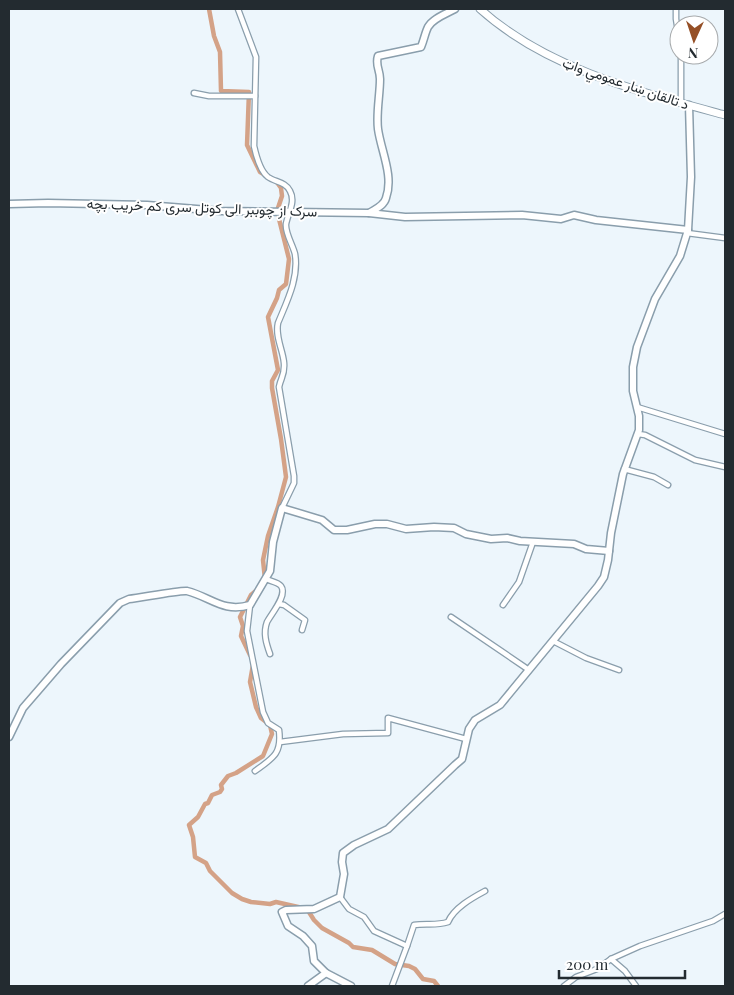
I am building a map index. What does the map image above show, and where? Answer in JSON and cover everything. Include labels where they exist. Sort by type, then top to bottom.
[{"type":"main road","name":"د تالقان ښار عمومي واټ","points":[[480,9],[512,34],[572,66],[681,103],[725,115]]},
{"type":"street","points":[[238,9],[256,57],[254,146],[264,173],[290,190],[292,201],[286,226],[294,252],[296,275],[276,331],[284,363],[284,376],[279,387],[294,483],[282,508],[273,542],[270,571],[250,605],[247,631],[263,712],[268,723],[279,730],[280,742],[273,758],[255,771]]},
{"type":"street","points":[[369,213],[381,206],[386,199],[388,185],[386,162],[378,128],[380,77],[376,63],[378,56],[421,46],[426,29],[432,21],[455,9]]},
{"type":"street","points":[[681,65],[681,103]]},
{"type":"street","points":[[194,93],[209,96],[254,96]]},
{"type":"street","points":[[407,946],[374,932],[364,917],[349,909],[340,897],[344,874],[342,862],[344,853],[354,845],[388,829],[462,759],[468,729],[475,720],[500,704],[604,577],[610,551],[612,523],[624,469],[638,434],[639,416],[633,391],[633,372],[637,346],[655,299],[683,249],[687,231],[691,177],[689,105]]},
{"type":"street","name":"سرک از چوببر الی کوتل سری کم خریب بچه","points":[[9,204],[147,205],[221,211],[369,213],[405,217],[522,214],[561,219],[574,215],[596,220],[687,231]]},
{"type":"street","points":[[687,231],[725,238]]},
{"type":"street","points":[[637,407],[725,434]]},
{"type":"street","points":[[638,434],[645,435],[695,460],[725,467]]},
{"type":"street","points":[[624,469],[654,477],[668,485]]},
{"type":"street","points":[[282,508],[322,520],[334,530],[347,530],[376,524],[387,524],[406,529],[454,528],[466,534],[491,539],[507,538],[533,542],[574,544],[586,549],[610,551]]},
{"type":"street","points":[[503,605],[519,582],[533,542]]},
{"type":"street","points":[[266,579],[282,587],[279,604],[267,623],[265,633],[270,654]]},
{"type":"street","points":[[9,737],[23,708],[61,664],[120,603],[128,599],[186,591],[221,607],[241,608],[250,605]]},
{"type":"street","points":[[279,604],[284,605],[305,620],[302,630]]},
{"type":"street","points":[[451,617],[529,670]]},
{"type":"street","points":[[553,641],[586,658],[619,670]]},
{"type":"street","points":[[280,742],[343,734],[388,733],[388,718],[466,739]]},
{"type":"street","points":[[392,986],[414,925],[440,925],[448,922],[461,907],[485,891]]},
{"type":"street","points":[[340,897],[314,909],[286,910],[282,912],[288,926],[303,936],[312,946],[314,960],[326,973],[351,986]]},
{"type":"street","points":[[564,986],[576,977],[597,969],[610,959],[640,946],[713,921],[725,914]]},
{"type":"street","points":[[610,959],[625,972],[636,986]]},
{"type":"street","points":[[308,986],[326,973]]},
{"type":"waterway","points":[[209,9],[214,36],[220,52],[221,91],[249,92],[247,145],[260,172],[267,176]]},
{"type":"waterway","points":[[265,579],[263,560],[268,536],[286,477],[272,388],[272,381],[278,370],[268,317],[279,290],[286,284],[289,259],[279,219],[278,208],[282,196],[281,188],[276,181]]},
{"type":"waterway","points":[[250,655],[241,636],[243,626],[240,617],[251,595],[258,589]]},
{"type":"waterway","points":[[253,665],[250,682],[256,707],[261,718],[270,725],[272,734],[263,756],[228,776],[221,785],[222,789],[220,792],[212,795],[198,817],[189,825],[193,837],[195,857],[206,863],[210,871],[232,893],[242,899],[270,904],[276,902],[307,909],[322,928],[353,947],[372,950],[395,964],[409,966],[415,969],[423,979],[434,981],[438,986]]}]
